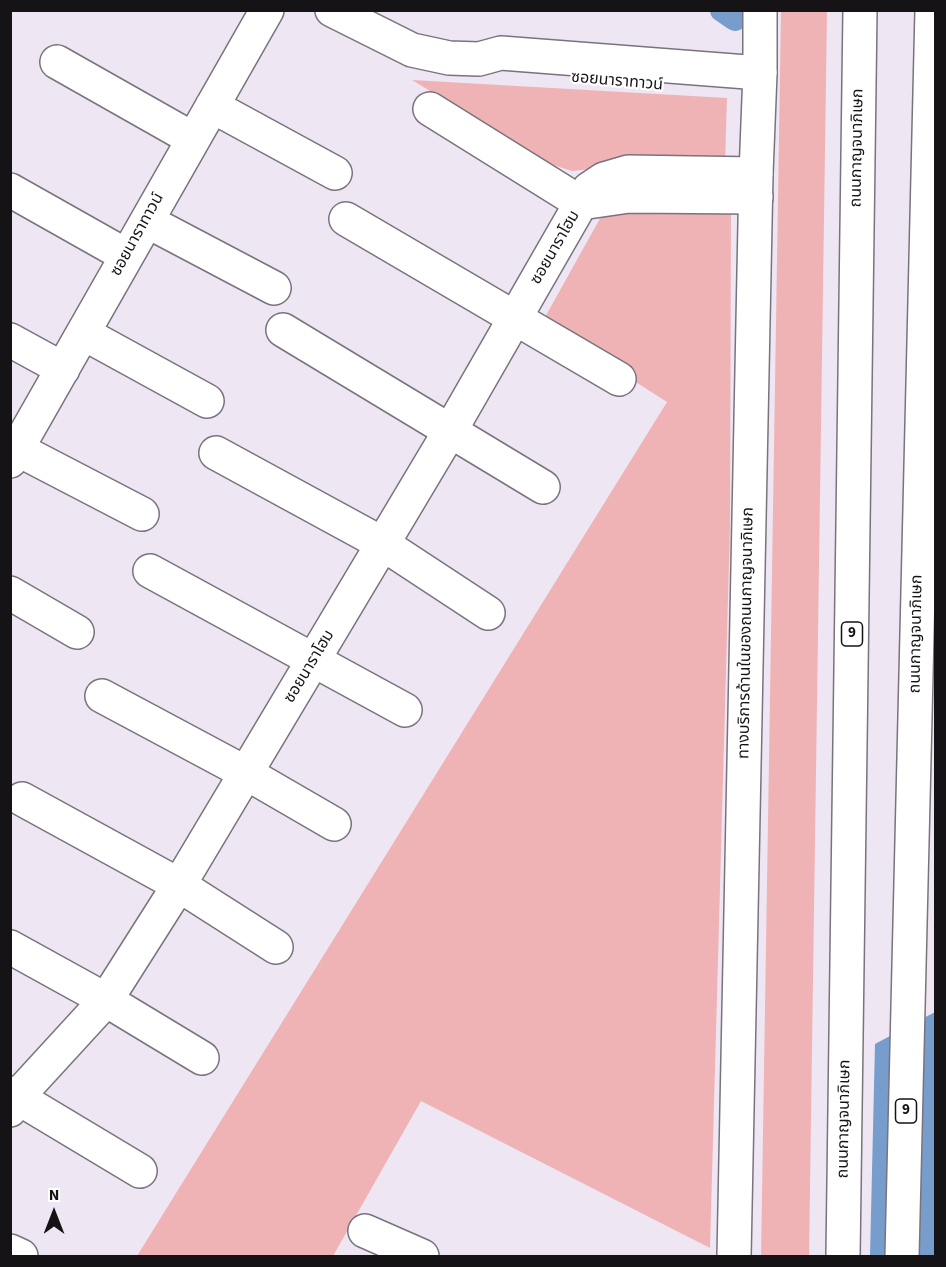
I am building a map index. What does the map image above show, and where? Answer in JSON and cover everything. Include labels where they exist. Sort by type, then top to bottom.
[{"type":"main road","name":"ซอยนาราทาวน์","points":[[332,10],[412,50],[449,58],[480,59],[501,72],[760,83]]},
{"type":"main road","name":"ทางบริการด้านในของถนนกาญจนาภิเษก","points":[[734,1257],[760,10]]},
{"type":"main road","name":"ถนนกาญจนาภิเษก","points":[[843,1257],[860,10]]},
{"type":"main road","name":"ถนนกาญจนาภิเษก","points":[[902,1257],[932,10]]},
{"type":"main road","name":"ซอยนาราทาวน์","points":[[14,455],[264,11]]},
{"type":"main road","points":[[57,62],[193,139]]},
{"type":"main road","points":[[212,106],[335,173]]},
{"type":"main road","points":[[430,109],[581,204]]},
{"type":"main road","name":"ซอยนาราโฮม","points":[[13,1100],[106,1000],[179,885],[450,431],[581,204],[629,196],[756,186]]},
{"type":"main road","points":[[10,190],[127,256]]},
{"type":"main road","points":[[346,219],[619,379]]},
{"type":"main road","points":[[147,221],[274,288]]},
{"type":"main road","points":[[283,330],[543,487]]},
{"type":"main road","points":[[83,333],[207,401]]},
{"type":"main road","points":[[10,340],[63,369]]},
{"type":"main road","points":[[216,453],[383,544],[488,613]]},
{"type":"main road","points":[[14,455],[142,514]]},
{"type":"main road","points":[[150,571],[405,710]]},
{"type":"main road","points":[[10,593],[77,632]]},
{"type":"main road","points":[[102,696],[246,773],[334,824]]},
{"type":"main road","points":[[22,799],[179,885],[276,947]]},
{"type":"main road","points":[[10,947],[106,1000],[202,1058]]},
{"type":"main road","points":[[13,1100],[140,1171]]},
{"type":"main road","points":[[365,1231],[422,1257]]},
{"type":"main road","points":[[10,1251],[21,1257]]},
{"type":"shaded area","points":[[781,11],[827,11],[809,1256],[761,1256]]},
{"type":"shaded area","points":[[412,80],[727,98],[725,164],[649,163],[572,171],[550,164]]},
{"type":"shaded area","points":[[635,210],[674,214],[731,210],[730,526],[710,1248],[421,1101],[333,1256],[137,1256],[667,402],[548,326],[544,319],[603,213]]},
{"type":"water","points":[[935,1012],[935,1256],[870,1256],[875,1044]]},
{"type":"waterway","points":[[722,10],[735,19]]}]
